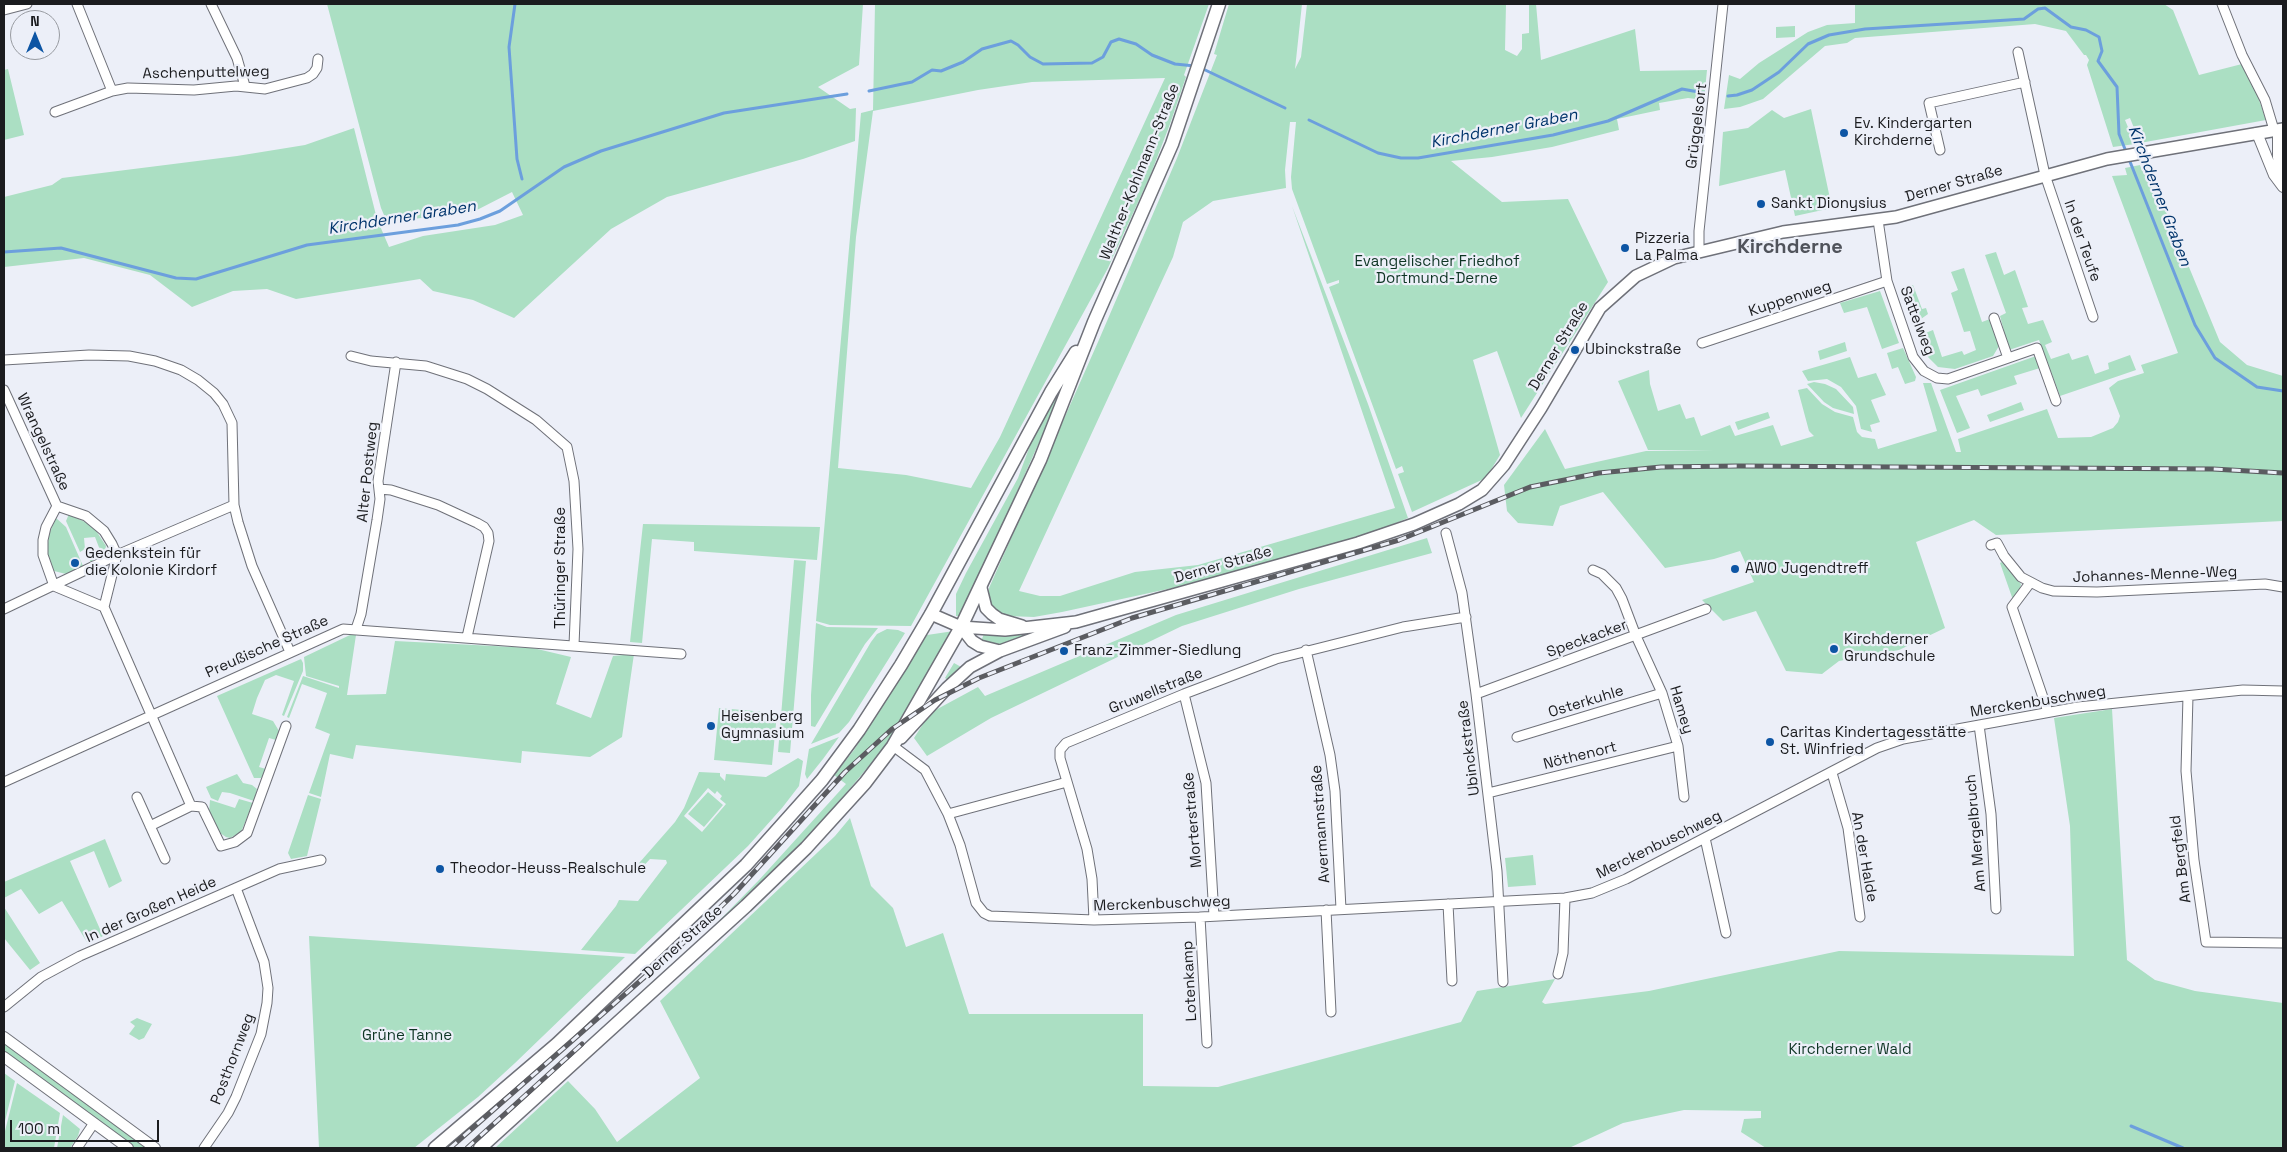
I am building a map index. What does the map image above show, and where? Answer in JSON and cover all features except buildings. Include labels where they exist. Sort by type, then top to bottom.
[{"type":"main road","name":"Walther-Kohlmann-Straße","points":[[961,627],[1040,460],[1094,322],[1156,184],[1196,79],[1219,4]]},
{"type":"main road","name":"Derner Straße","points":[[480,1148],[746,906],[799,854],[866,783],[893,746],[961,627],[998,630],[1076,622],[1386,534],[1438,514],[1472,497],[1493,478],[1513,451],[1600,308],[1636,276],[1674,258],[1802,229],[1878,220],[2045,175],[2136,153],[2278,129]]},
{"type":"main road","name":"Walther-Kohlmann-Straße","points":[[931,614],[1051,392],[1094,322]]},
{"type":"main road","points":[[981,588],[986,608],[992,614],[999,619],[1026,628]]},
{"type":"main road","name":"Derner Straße","points":[[435,1148],[557,1044],[746,865],[799,808],[859,730],[931,614]]},
{"type":"main road","points":[[931,614],[961,627],[972,641],[980,646],[1000,651]]},
{"type":"main road","points":[[893,746],[958,677],[970,667],[1000,651],[1076,622]]},
{"type":"street","points":[[4,10],[27,4]]},
{"type":"street","points":[[77,4],[112,91]]},
{"type":"street","points":[[211,4],[238,58],[245,86]]},
{"type":"street","name":"Grüggelsort","points":[[1700,251],[1699,231],[1723,4]]},
{"type":"street","points":[[2222,4],[2242,55],[2278,129],[2278,157],[2283,185]]},
{"type":"street","name":"In der Teufe","points":[[2018,52],[2045,175],[2093,317]]},
{"type":"street","name":"Aschenputtelweg","points":[[55,112],[112,91],[128,88],[180,90],[245,86],[265,89],[307,78],[313,74],[318,59]]},
{"type":"street","points":[[1940,150],[1929,103],[2025,82]]},
{"type":"street","points":[[2257,133],[2274,175],[2283,185]]},
{"type":"street","name":"Sattelweg","points":[[1878,220],[1886,281],[1917,364],[1930,375],[1948,379],[2037,348],[2056,401]]},
{"type":"street","name":"Kuppenweg","points":[[1702,343],[1886,281]]},
{"type":"street","points":[[1994,318],[2008,358]]},
{"type":"street","points":[[4,360],[89,355],[129,356],[169,365],[198,380],[223,404],[232,423],[234,504],[252,566],[290,652]]},
{"type":"street","points":[[351,356],[371,361],[396,362]]},
{"type":"street","name":"Alter Postweg","points":[[356,629],[361,614],[369,572],[380,499],[382,452],[396,362]]},
{"type":"street","name":"Thüringer Straße","points":[[396,362],[426,366],[467,379],[487,389],[536,420],[567,447],[574,481],[578,549],[574,645]]},
{"type":"street","name":"Wrangelstraße","points":[[4,390],[57,506],[86,516],[96,523],[104,532],[117,555]]},
{"type":"street","points":[[379,489],[391,490],[438,505],[484,527],[488,533],[489,541],[467,637]]},
{"type":"street","points":[[4,609],[117,555],[234,504]]},
{"type":"street","name":"Wrangelstraße","points":[[54,586],[43,555],[43,540],[46,527],[57,506]]},
{"type":"street","name":"Ubinckstraße","points":[[1446,533],[1458,571],[1466,618],[1488,792],[1499,901]]},
{"type":"street","name":"Johannes-Menne-Weg","points":[[1991,545],[1997,542],[2014,569],[2030,583],[2042,588],[2066,592],[2265,584],[2283,587]]},
{"type":"street","points":[[117,555],[104,607],[191,806]]},
{"type":"street","name":"Hamey","points":[[1593,570],[1602,574],[1616,588],[1662,693],[1678,746],[1684,797]]},
{"type":"street","points":[[2030,583],[2012,607],[2048,712]]},
{"type":"street","points":[[54,586],[104,607]]},
{"type":"street","name":"Speckacker","points":[[1476,694],[1706,609]]},
{"type":"street","name":"Gruwellstraße","points":[[1094,920],[1093,886],[1087,849],[1060,758],[1060,750],[1066,743],[1184,694],[1306,650],[1403,627],[1466,618]]},
{"type":"street","name":"Preußische Straße","points":[[4,782],[343,629],[681,654]]},
{"type":"street","name":"Avermannstraße","points":[[1306,650],[1330,755],[1335,791],[1341,909]]},
{"type":"street","name":"Merckenbuschweg","points":[[893,746],[925,770],[948,814],[960,845],[976,902],[984,914],[990,916],[1094,920],[1200,917],[1565,898],[1592,893],[1626,879],[1877,748],[1903,739],[2048,712],[2250,690],[2283,691]]},
{"type":"street","name":"Osterkuhle","points":[[1518,737],[1662,693]]},
{"type":"street","name":"Morterstraße","points":[[1184,694],[1206,783],[1214,916]]},
{"type":"street","name":"Am Bergfeld","points":[[2188,696],[2186,771],[2194,860],[2206,942],[2283,943]]},
{"type":"street","name":"Am Mergelbruch","points":[[1979,725],[1991,814],[1996,910]]},
{"type":"street","points":[[150,826],[191,806],[202,807],[221,846],[235,842],[247,833],[286,726]]},
{"type":"street","name":"Nöthenort","points":[[1488,792],[1678,746]]},
{"type":"street","name":"An der Halde","points":[[1832,773],[1848,828],[1860,917]]},
{"type":"street","points":[[948,814],[1067,782]]},
{"type":"street","points":[[137,797],[165,859]]},
{"type":"street","points":[[1706,838],[1726,933]]},
{"type":"street","name":"In der Großen Heide","points":[[4,1007],[34,982],[60,966],[286,866],[321,860]]},
{"type":"street","name":"Posthornweg","points":[[204,1148],[228,1113],[236,1097],[260,1034],[267,1003],[268,988],[264,962],[236,888]]},
{"type":"street","points":[[1558,974],[1563,953],[1565,898]]},
{"type":"street","points":[[1499,901],[1503,982]]},
{"type":"street","points":[[1448,904],[1452,981]]},
{"type":"street","points":[[1326,910],[1331,1012]]},
{"type":"street","name":"Lotenkamp","points":[[1200,917],[1207,1043]]},
{"type":"street","points":[[4,1037],[155,1148]]},
{"type":"street","points":[[4,1057],[128,1148]]},
{"type":"street","points":[[76,1148],[94,1122]]},
{"type":"green space","points":[[327,4],[863,4],[859,65],[818,87],[850,109],[856,108],[855,141],[803,159],[667,197],[611,229],[514,318],[473,300],[433,291],[420,279],[296,299],[267,289],[233,291],[192,307],[150,275],[84,258],[4,267],[4,197],[52,185],[62,178],[237,156],[305,145],[354,128],[377,219],[389,247],[423,236],[495,225],[523,215],[512,192],[473,212],[387,222],[381,208]]},
{"type":"green space","points":[[875,4],[1209,4],[1184,75],[1186,77],[1170,124],[1150,176],[1108,268],[911,626],[830,625],[816,621],[861,113],[873,110]],"holes":[[[1165,78],[1000,437],[971,488],[906,475],[838,468],[856,237],[873,111],[978,90],[1032,82]]]},
{"type":"green space","name":"Evangelischer Friedhof Dortmund-Derne","points":[[1229,4],[1302,4],[1295,69],[1301,57],[1307,4],[1506,4],[1505,50],[1517,56],[1522,49],[1522,34],[1529,33],[1529,4],[1536,4],[1541,60],[1635,29],[1640,71],[1707,70],[1704,100],[1688,98],[1659,103],[1660,110],[1617,119],[1619,130],[1552,147],[1492,157],[1451,161],[1502,202],[1568,199],[1608,282],[1521,418],[1497,351],[1473,360],[1500,455],[1486,478],[1412,512],[1398,474],[1404,472],[1402,466],[1396,469],[1329,287],[1339,283],[1339,280],[1327,284],[1292,189],[1291,177],[1296,122],[1290,122],[1285,170],[1286,188],[1213,201],[1183,222],[1173,257],[1019,591],[1040,596],[1060,596],[1135,572],[1198,565],[1395,508],[1292,206],[1368,404],[1408,518],[1374,532],[1200,582],[1034,617],[1007,616],[992,606],[988,597],[989,588],[1177,158],[1217,55],[1214,54]]},
{"type":"green space","points":[[1855,4],[2164,4],[2173,10],[2199,75],[2242,64],[2254,85],[2266,120],[2140,143],[2130,118],[2125,120],[2135,144],[2113,147],[2087,65],[2089,60],[2086,55],[2084,55],[2066,31],[2035,24],[1855,38],[1847,43],[1825,46],[1763,99],[1740,107],[1724,109],[1729,75],[1740,79],[1759,63],[1808,32],[1827,25],[1855,23]]},
{"type":"green space","points":[[1795,26],[1795,37],[1776,38],[1776,27]]},
{"type":"green space","points":[[8,69],[24,135],[4,140],[4,70]]},
{"type":"green space","points":[[1811,109],[1832,208],[1795,216],[1785,170],[1719,186],[1723,132],[1748,128],[1772,110],[1784,118]]},
{"type":"green space","points":[[2140,165],[2142,171],[2151,169],[2155,185],[2220,342],[2247,365],[2283,376],[2283,521],[1996,535],[1974,520],[1916,542],[1945,628],[1899,650],[1839,661],[1822,674],[1786,671],[1756,611],[1723,621],[1702,600],[1754,582],[1740,551],[1714,559],[1665,568],[1603,492],[1560,506],[1553,526],[1518,523],[1507,511],[1504,485],[1545,429],[1565,469],[1646,451],[1714,451],[1648,450],[1618,381],[1649,370],[1650,384],[1658,411],[1680,404],[1686,419],[1694,417],[1701,436],[1730,425],[1735,436],[1773,425],[1781,446],[1814,436],[1809,431],[1798,390],[1807,388],[1822,404],[1835,412],[1853,417],[1857,432],[1862,437],[1875,439],[1878,449],[1937,431],[1923,383],[1931,383],[1956,452],[1961,452],[1958,439],[2047,409],[2058,438],[2091,437],[2113,428],[2120,416],[2109,388],[2118,381],[2144,373],[2141,365],[2178,353],[2112,176],[2127,175],[2125,168]]},
{"type":"green space","points":[[1996,252],[2004,275],[2015,270],[2028,307],[2022,308],[2028,324],[2043,320],[2052,342],[2045,345],[2051,359],[2069,353],[2072,360],[2088,355],[2095,374],[2109,369],[2108,363],[2130,355],[2136,370],[2060,396],[2039,340],[2009,350],[2000,316],[2006,313],[1985,255]]},
{"type":"green space","points":[[1964,268],[1982,322],[1990,319],[1999,346],[1993,356],[1955,369],[1938,367],[1927,356],[1918,336],[1933,330],[1942,357],[1962,351],[1964,355],[1976,350],[1970,331],[1964,332],[1951,293],[1958,290],[1951,272]]},
{"type":"green space","points":[[1913,285],[1922,309],[1926,308],[1928,314],[1914,324],[1902,289]]},
{"type":"green space","points":[[1880,291],[1899,343],[1882,349],[1867,307],[1844,313],[1840,303]]},
{"type":"green space","points":[[1845,342],[1847,351],[1820,360],[1818,351]]},
{"type":"green space","points":[[1903,348],[1916,377],[1915,381],[1905,384],[1898,367],[1892,369],[1887,353]]},
{"type":"green space","points":[[1080,350],[962,616],[956,616],[956,594],[1018,478],[1035,432]]},
{"type":"green space","points":[[2036,356],[2040,368],[2014,376],[2017,384],[1981,396],[1978,389],[1956,396],[1970,428],[1957,433],[1940,390]]},
{"type":"green space","points":[[1850,357],[1858,378],[1876,373],[1886,395],[1871,400],[1880,422],[1870,425],[1872,432],[1861,429],[1856,406],[1841,387],[1827,379],[1808,381],[1802,371]]},
{"type":"green space","points":[[1814,382],[1836,389],[1853,407],[1854,414],[1833,408],[1824,402],[1807,384]]},
{"type":"green space","points":[[2021,402],[2024,410],[1990,422],[1987,415]]},
{"type":"green space","points":[[1768,412],[1770,418],[1738,430],[1735,422]]},
{"type":"green space","points":[[69,514],[93,526],[106,546],[104,556],[91,563],[88,556],[100,550],[95,537],[84,538],[85,549],[80,552],[66,521]]},
{"type":"green space","points":[[56,518],[66,527],[83,566],[66,574],[54,571],[47,552],[49,534]]},
{"type":"green space","points":[[643,524],[820,527],[817,560],[694,551],[694,542],[652,539],[642,643],[630,642]]},
{"type":"green space","points":[[1427,538],[1432,553],[1299,589],[1182,626],[991,718],[927,756],[914,738],[930,713],[978,687],[985,696],[1176,615]]},
{"type":"green space","points":[[794,560],[806,561],[790,753],[778,752]]},
{"type":"green space","points":[[2002,562],[2021,584],[2013,600],[2000,563]]},
{"type":"green space","points":[[816,623],[827,627],[878,628],[865,644],[815,727],[811,726],[811,695]]},
{"type":"green space","points":[[887,629],[905,633],[849,722],[839,733],[811,744],[871,642],[877,634]]},
{"type":"green space","points":[[954,631],[898,729],[883,749],[817,828],[707,933],[759,880],[846,784],[834,775],[854,750],[927,635]]},
{"type":"green space","points":[[1031,633],[1031,636],[996,646],[981,641],[984,634]]},
{"type":"green space","points":[[350,635],[356,635],[347,695],[386,694],[395,641],[533,648],[571,657],[556,704],[591,718],[613,656],[634,654],[622,737],[590,757],[522,751],[521,763],[356,745],[353,759],[330,754],[321,797],[309,793],[330,734],[315,728],[327,693],[302,684],[289,718],[287,717],[303,676],[339,688],[339,686],[306,676],[304,657]]},
{"type":"green space","points":[[301,659],[303,671],[284,716],[282,715],[294,681],[276,675],[265,680],[257,698],[252,714],[273,721],[279,731],[276,740],[269,738],[259,767],[266,769],[263,775],[261,778],[254,778],[217,696]]},
{"type":"green space","points":[[954,663],[963,668],[948,680],[945,678]]},
{"type":"green space","points":[[719,708],[777,713],[772,765],[714,760]]},
{"type":"green space","name":"Kirchderner Wald","points":[[2112,709],[2127,960],[2155,980],[2195,991],[2283,1003],[2283,1148],[1766,1148],[1741,1132],[1744,1119],[1761,1118],[1761,1111],[1684,1110],[1623,1123],[1569,1148],[495,1148],[568,1081],[595,1109],[617,1142],[700,1078],[660,1001],[835,836],[850,818],[871,886],[893,908],[906,947],[943,933],[969,1014],[1143,1014],[1143,1086],[1218,1087],[1461,1022],[1477,991],[1555,979],[1542,1002],[1545,1004],[1649,991],[1839,951],[2074,956],[2070,826],[2054,718]]},
{"type":"green space","points":[[839,737],[807,779],[805,774],[809,749]]},
{"type":"green space","points":[[798,758],[803,761],[799,786],[782,808],[748,846],[635,954],[581,950],[619,900],[638,901],[667,863],[666,860],[650,859],[637,873],[633,870],[675,822],[684,808],[699,772],[720,773],[720,776],[725,781],[726,774],[766,777]],"holes":[[[708,788],[715,794],[717,791],[722,796],[720,799],[726,804],[702,832],[684,816]]]},
{"type":"green space","points":[[237,774],[243,783],[252,785],[257,789],[254,801],[222,792],[218,801],[211,798],[206,787]]},
{"type":"green space","points":[[708,792],[723,805],[704,827],[688,814]]},
{"type":"green space","points":[[308,795],[321,799],[307,856],[291,859],[288,853]]},
{"type":"green space","points":[[239,799],[253,803],[241,832],[230,838],[226,837],[217,831],[209,812],[210,800],[235,808]]},
{"type":"green space","points":[[105,839],[122,881],[109,888],[94,851],[70,861],[103,936],[88,944],[62,901],[39,914],[21,889],[4,898],[4,882]]},
{"type":"green space","points":[[1533,855],[1536,885],[1508,887],[1505,858]]},
{"type":"green space","points":[[4,907],[40,963],[30,970],[4,938]]},
{"type":"green space","name":"Grüne Tanne","points":[[309,936],[625,957],[478,1097],[414,1148],[319,1148]]},
{"type":"green space","points":[[137,1018],[152,1024],[144,1038],[139,1040],[129,1034],[135,1026],[130,1022]]},
{"type":"green space","points":[[4,1042],[150,1148],[135,1148],[4,1053]]},
{"type":"green space","points":[[4,1073],[15,1081],[4,1125]]},
{"type":"green space","points":[[17,1083],[60,1113],[54,1148],[4,1148],[4,1135]]},
{"type":"green space","points":[[63,1115],[80,1129],[70,1148],[57,1148]]},
{"type":"waterway","points":[[515,4],[509,47],[517,159],[522,179]]},
{"type":"waterway","name":"Kirchderner Graben","points":[[1728,96],[1752,90],[1779,72],[1808,44],[1829,35],[1865,29],[2024,19],[2038,9],[2045,8],[2071,27],[2086,30],[2099,37],[2102,51],[2098,61],[2117,87],[2119,134],[2195,325],[2215,358],[2257,387],[2283,391]]},
{"type":"waterway","name":"Kirchderner Graben","points":[[869,91],[912,82],[932,70],[941,71],[963,62],[982,49],[1011,41],[1030,57],[1043,64],[1092,63],[1103,57],[1111,42],[1119,39],[1136,44],[1152,55],[1175,64],[1195,66]]},
{"type":"waterway","name":"Kirchderner Graben","points":[[1201,68],[1285,108]]},
{"type":"waterway","name":"Kirchderner Graben","points":[[1309,120],[1378,153],[1401,158],[1418,158],[1553,135],[1608,121],[1682,89],[1704,93]]},
{"type":"waterway","name":"Kirchderner Graben","points":[[4,252],[61,248],[176,278],[196,279],[307,245],[458,225],[480,219],[500,211],[564,167],[601,151],[724,113],[847,94]]},
{"type":"waterway","points":[[2131,1126],[2183,1148]]},
{"type":"railway","points":[[450,1148],[681,945],[734,894],[845,772],[892,729],[935,700],[979,678],[1132,618],[1399,540],[1530,487],[1599,473],[1661,467],[1738,466],[2213,469],[2283,473]]},
{"type":"railway","points":[[467,1148],[582,1044]]},
{"type":"place","name":"Ev. Kindergarten Kirchderne","points":[[1844,133]]},
{"type":"place","name":"Sankt Dionysius","points":[[1761,204]]},
{"type":"place","name":"Pizzeria La Palma","points":[[1625,248]]},
{"type":"place","name":"Ubinckstraße","points":[[1575,350]]},
{"type":"place","name":"Gedenkstein für die Kolonie Kirdorf","points":[[75,563]]},
{"type":"place","name":"AWO Jugendtreff","points":[[1735,569]]},
{"type":"place","name":"Kirchderner Grundschule","points":[[1834,649]]},
{"type":"place","name":"Franz-Zimmer-Siedlung","points":[[1064,651]]},
{"type":"place","name":"Heisenberg Gymnasium","points":[[711,726]]},
{"type":"place","name":"Caritas Kindertagesstätte St. Winfried","points":[[1770,742]]},
{"type":"place","name":"Theodor-Heuss-Realschule","points":[[440,869]]},
{"type":"district","name":"Kirchderne","points":[[1790,248]]}]
